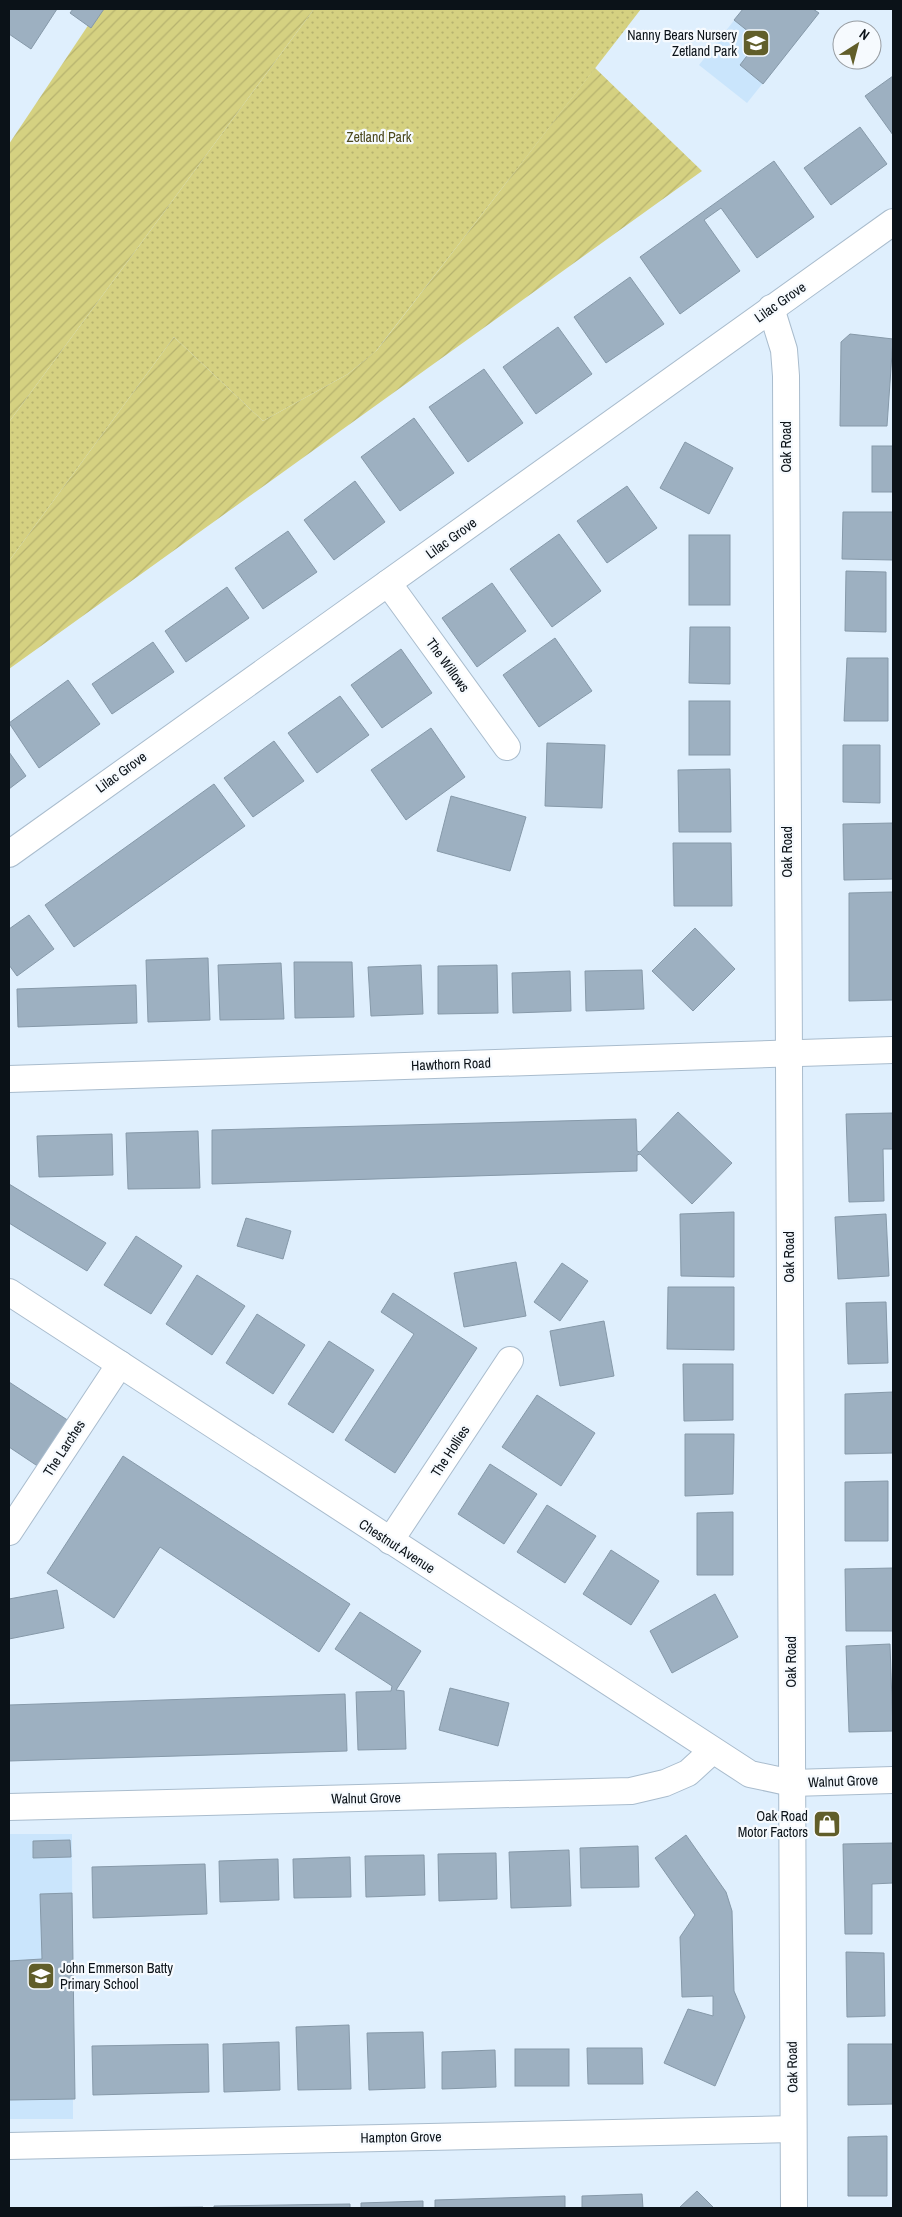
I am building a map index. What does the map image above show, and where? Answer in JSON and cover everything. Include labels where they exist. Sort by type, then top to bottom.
[{"type":"street","name":"Lilac Grove","points":[[9,854],[893,222]]},
{"type":"street","name":"Oak Road","points":[[771,308],[784,350],[786,376],[794,2208]]},
{"type":"street","name":"The Willows","points":[[388,583],[507,747]]},
{"type":"street","name":"Hawthorn Road","points":[[9,1079],[893,1050]]},
{"type":"street","name":"Chestnut Avenue","points":[[9,1292],[712,1751],[750,1774],[792,1783]]},
{"type":"street","name":"The Hollies","points":[[390,1541],[510,1360]]},
{"type":"street","name":"The Larches","points":[[9,1532],[120,1364]]},
{"type":"street","name":"Walnut Grove","points":[[9,1807],[632,1791],[665,1783],[688,1773],[712,1751]]},
{"type":"street","name":"Walnut Grove","points":[[792,1783],[893,1780]]},
{"type":"street","name":"Hampton Grove","points":[[9,2146],[793,2128]]},
{"type":"shaded area","name":"Nanny Bears Nursery Zetland Park","points":[[743,9],[813,9],[819,13],[747,103],[699,65]]},
{"type":"shaded area","name":"John Emmerson Batty Primary School","points":[[9,1834],[72,1834],[73,2119],[9,2119]]},
{"type":"green space","points":[[99,9],[314,9],[9,422],[9,144]]},
{"type":"green space","name":"Zetland Park","points":[[314,9],[641,9],[376,351],[348,374],[263,421],[174,337],[9,561],[9,422]]},
{"type":"green space","points":[[595,68],[702,171],[9,669],[9,561],[174,337],[263,421],[348,374],[377,350]]},
{"type":"building","points":[[9,9],[57,9],[31,49],[9,34]]},
{"type":"building","points":[[73,9],[104,9],[91,28],[70,13]]},
{"type":"building","points":[[743,9],[813,9],[819,13],[763,84],[740,65],[759,40],[734,20]]},
{"type":"building","points":[[893,76],[893,135],[865,96]]},
{"type":"building","points":[[860,127],[887,164],[831,205],[804,168]]},
{"type":"building","points":[[774,161],[814,217],[757,258],[721,208],[704,220],[740,271],[680,314],[640,257]]},
{"type":"building","points":[[630,277],[664,324],[606,363],[574,317]]},
{"type":"building","points":[[558,327],[592,374],[536,414],[503,367]]},
{"type":"building","points":[[850,334],[893,339],[887,426],[840,426],[841,342]]},
{"type":"building","points":[[484,369],[523,423],[468,462],[429,407]]},
{"type":"building","points":[[414,418],[454,473],[400,511],[361,457]]},
{"type":"building","points":[[685,442],[733,468],[709,514],[660,488]]},
{"type":"building","points":[[872,446],[893,446],[893,492],[872,492]]},
{"type":"building","points":[[355,481],[385,522],[334,560],[304,520]]},
{"type":"building","points":[[627,486],[657,528],[607,563],[577,521]]},
{"type":"building","points":[[843,512],[893,512],[893,560],[842,559]]},
{"type":"building","points":[[288,531],[317,572],[263,609],[235,568]]},
{"type":"building","points":[[559,534],[601,591],[552,627],[510,569]]},
{"type":"building","points":[[689,535],[730,535],[730,605],[689,605]]},
{"type":"building","points":[[846,571],[886,572],[886,632],[845,631]]},
{"type":"building","points":[[492,583],[526,631],[477,667],[442,618]]},
{"type":"building","points":[[227,587],[249,618],[186,662],[165,631]]},
{"type":"building","points":[[690,627],[730,627],[730,684],[689,683]]},
{"type":"building","points":[[555,638],[592,691],[539,727],[503,675]]},
{"type":"building","points":[[153,642],[174,672],[112,714],[92,684]]},
{"type":"building","points":[[401,649],[432,693],[382,728],[351,685]]},
{"type":"building","points":[[847,658],[888,658],[888,721],[844,721]]},
{"type":"building","points":[[68,680],[100,724],[39,768],[9,723]]},
{"type":"building","points":[[340,696],[369,735],[317,773],[288,733]]},
{"type":"building","points":[[689,701],[730,701],[730,755],[689,755]]},
{"type":"building","points":[[431,728],[465,777],[406,820],[371,770]]},
{"type":"building","points":[[274,741],[304,781],[253,817],[224,778]]},
{"type":"building","points":[[547,743],[605,745],[602,808],[545,806]]},
{"type":"building","points":[[843,745],[880,745],[880,803],[843,802]]},
{"type":"building","points":[[9,752],[26,776],[9,789]]},
{"type":"building","points":[[730,769],[731,832],[679,832],[678,770]]},
{"type":"building","points":[[214,784],[245,826],[74,947],[45,905]]},
{"type":"building","points":[[451,796],[526,817],[510,871],[437,851]]},
{"type":"building","points":[[893,823],[893,879],[844,880],[843,824]]},
{"type":"building","points":[[673,843],[731,843],[732,906],[674,906]]},
{"type":"building","points":[[893,892],[893,1000],[849,1001],[849,893]]},
{"type":"building","points":[[29,915],[54,949],[17,976],[9,965],[9,929]]},
{"type":"building","points":[[695,928],[735,969],[693,1011],[652,971]]},
{"type":"building","points":[[208,958],[210,1020],[148,1022],[146,960]]},
{"type":"building","points":[[294,962],[352,962],[354,1017],[295,1018]]},
{"type":"building","points":[[281,963],[284,1019],[220,1020],[218,965]]},
{"type":"building","points":[[421,965],[423,1014],[371,1016],[368,967]]},
{"type":"building","points":[[497,965],[498,1013],[438,1014],[438,966]]},
{"type":"building","points":[[642,970],[644,1009],[586,1011],[585,971]]},
{"type":"building","points":[[570,971],[571,1011],[513,1013],[512,973]]},
{"type":"building","points":[[136,985],[137,1023],[18,1027],[17,989]]},
{"type":"building","points":[[678,1112],[732,1163],[692,1204],[640,1154],[637,1155],[637,1171],[212,1184],[212,1130],[636,1119],[637,1151],[640,1152]]},
{"type":"building","points":[[893,1113],[893,1149],[883,1149],[884,1201],[849,1202],[846,1114]]},
{"type":"building","points":[[198,1131],[200,1188],[128,1189],[126,1133]]},
{"type":"building","points":[[112,1134],[113,1175],[39,1177],[37,1136]]},
{"type":"building","points":[[9,1184],[106,1243],[87,1271],[9,1223]]},
{"type":"building","points":[[734,1212],[734,1277],[681,1276],[680,1214]]},
{"type":"building","points":[[886,1214],[889,1276],[838,1279],[835,1217]]},
{"type":"building","points":[[246,1218],[291,1231],[283,1259],[237,1246]]},
{"type":"building","points":[[136,1236],[182,1266],[151,1314],[104,1285]]},
{"type":"building","points":[[516,1262],[526,1316],[464,1327],[454,1273]]},
{"type":"building","points":[[562,1263],[588,1281],[560,1321],[534,1302]]},
{"type":"building","points":[[197,1275],[245,1306],[212,1355],[166,1324]]},
{"type":"building","points":[[668,1287],[734,1287],[734,1350],[667,1349]]},
{"type":"building","points":[[393,1293],[477,1348],[395,1473],[345,1440],[414,1334],[381,1312]]},
{"type":"building","points":[[886,1302],[888,1363],[848,1364],[846,1303]]},
{"type":"building","points":[[257,1314],[305,1345],[273,1394],[226,1363]]},
{"type":"building","points":[[604,1321],[614,1376],[560,1386],[550,1331]]},
{"type":"building","points":[[329,1341],[374,1370],[333,1433],[288,1404]]},
{"type":"building","points":[[683,1364],[733,1364],[733,1420],[684,1421]]},
{"type":"building","points":[[9,1382],[69,1421],[39,1467],[9,1447]]},
{"type":"building","points":[[893,1392],[893,1453],[845,1454],[845,1394]]},
{"type":"building","points":[[537,1395],[595,1433],[561,1486],[502,1447]]},
{"type":"building","points":[[685,1434],[734,1434],[733,1494],[685,1496]]},
{"type":"building","points":[[123,1456],[350,1604],[319,1652],[160,1547],[114,1618],[47,1573]]},
{"type":"building","points":[[490,1464],[537,1494],[504,1544],[458,1514]]},
{"type":"building","points":[[888,1481],[888,1541],[845,1541],[845,1482]]},
{"type":"building","points":[[547,1505],[596,1536],[565,1583],[517,1552]]},
{"type":"building","points":[[733,1512],[733,1575],[697,1575],[697,1513]]},
{"type":"building","points":[[611,1550],[659,1581],[631,1625],[583,1594]]},
{"type":"building","points":[[893,1568],[893,1631],[846,1631],[845,1569]]},
{"type":"building","points":[[57,1590],[64,1628],[9,1639],[9,1599]]},
{"type":"building","points":[[715,1594],[738,1637],[672,1673],[650,1631]]},
{"type":"building","points":[[360,1612],[421,1651],[396,1690],[404,1691],[406,1749],[358,1750],[356,1692],[391,1691],[392,1686],[335,1649]]},
{"type":"building","points":[[890,1644],[893,1731],[849,1732],[846,1646]]},
{"type":"building","points":[[450,1688],[509,1703],[498,1746],[439,1730]]},
{"type":"building","points":[[345,1694],[347,1751],[9,1761],[9,1705]]},
{"type":"building","points":[[686,1835],[726,1892],[732,1911],[734,1991],[745,2017],[715,2086],[664,2063],[688,2009],[713,2016],[713,1996],[682,1997],[680,1937],[695,1915],[655,1858]]},
{"type":"building","points":[[70,1840],[71,1857],[33,1858],[33,1841]]},
{"type":"building","points":[[893,1843],[893,1883],[872,1884],[872,1934],[845,1934],[843,1844]]},
{"type":"building","points":[[638,1846],[639,1887],[581,1888],[580,1848]]},
{"type":"building","points":[[569,1850],[571,1906],[511,1908],[509,1852]]},
{"type":"building","points":[[496,1853],[497,1899],[439,1901],[438,1854]]},
{"type":"building","points":[[424,1855],[425,1895],[366,1897],[365,1856]]},
{"type":"building","points":[[350,1857],[351,1897],[294,1898],[293,1859]]},
{"type":"building","points":[[278,1859],[279,1900],[220,1902],[219,1861]]},
{"type":"building","points":[[205,1864],[207,1914],[93,1918],[92,1867]]},
{"type":"building","name":"John Emmerson Batty Primary School","points":[[72,1893],[75,2099],[9,2100],[9,1961],[42,1959],[40,1894]]},
{"type":"building","points":[[846,1952],[884,1953],[885,2016],[847,2017]]},
{"type":"building","points":[[349,2025],[351,2089],[298,2090],[296,2027]]},
{"type":"building","points":[[423,2032],[425,2088],[369,2090],[367,2033]]},
{"type":"building","points":[[279,2042],[280,2090],[224,2092],[223,2044]]},
{"type":"building","points":[[208,2044],[209,2092],[93,2095],[92,2046]]},
{"type":"building","points":[[848,2044],[893,2044],[893,2104],[848,2105]]},
{"type":"building","points":[[587,2048],[642,2048],[643,2084],[588,2084]]},
{"type":"building","points":[[515,2049],[569,2049],[569,2086],[515,2086]]},
{"type":"building","points":[[495,2050],[496,2087],[442,2089],[442,2052]]},
{"type":"building","points":[[887,2136],[887,2196],[848,2196],[848,2137]]},
{"type":"building","points":[[697,2191],[714,2208],[679,2208]]},
{"type":"building","points":[[642,2194],[643,2208],[582,2208],[582,2196]]},
{"type":"building","points":[[565,2196],[565,2208],[435,2208],[435,2200]]},
{"type":"building","points":[[423,2201],[423,2208],[361,2208],[361,2203]]},
{"type":"building","points":[[350,2204],[350,2208],[214,2208],[214,2206]]},
{"type":"building","points":[[203,2207],[203,2208],[101,2208]]},
{"type":"place","name":"Nanny Bears Nursery Zetland Park","points":[[756,43]]},
{"type":"place","name":"Oak Road Motor Factors","points":[[827,1824]]},
{"type":"place","name":"John Emmerson Batty Primary School","points":[[41,1976]]}]
